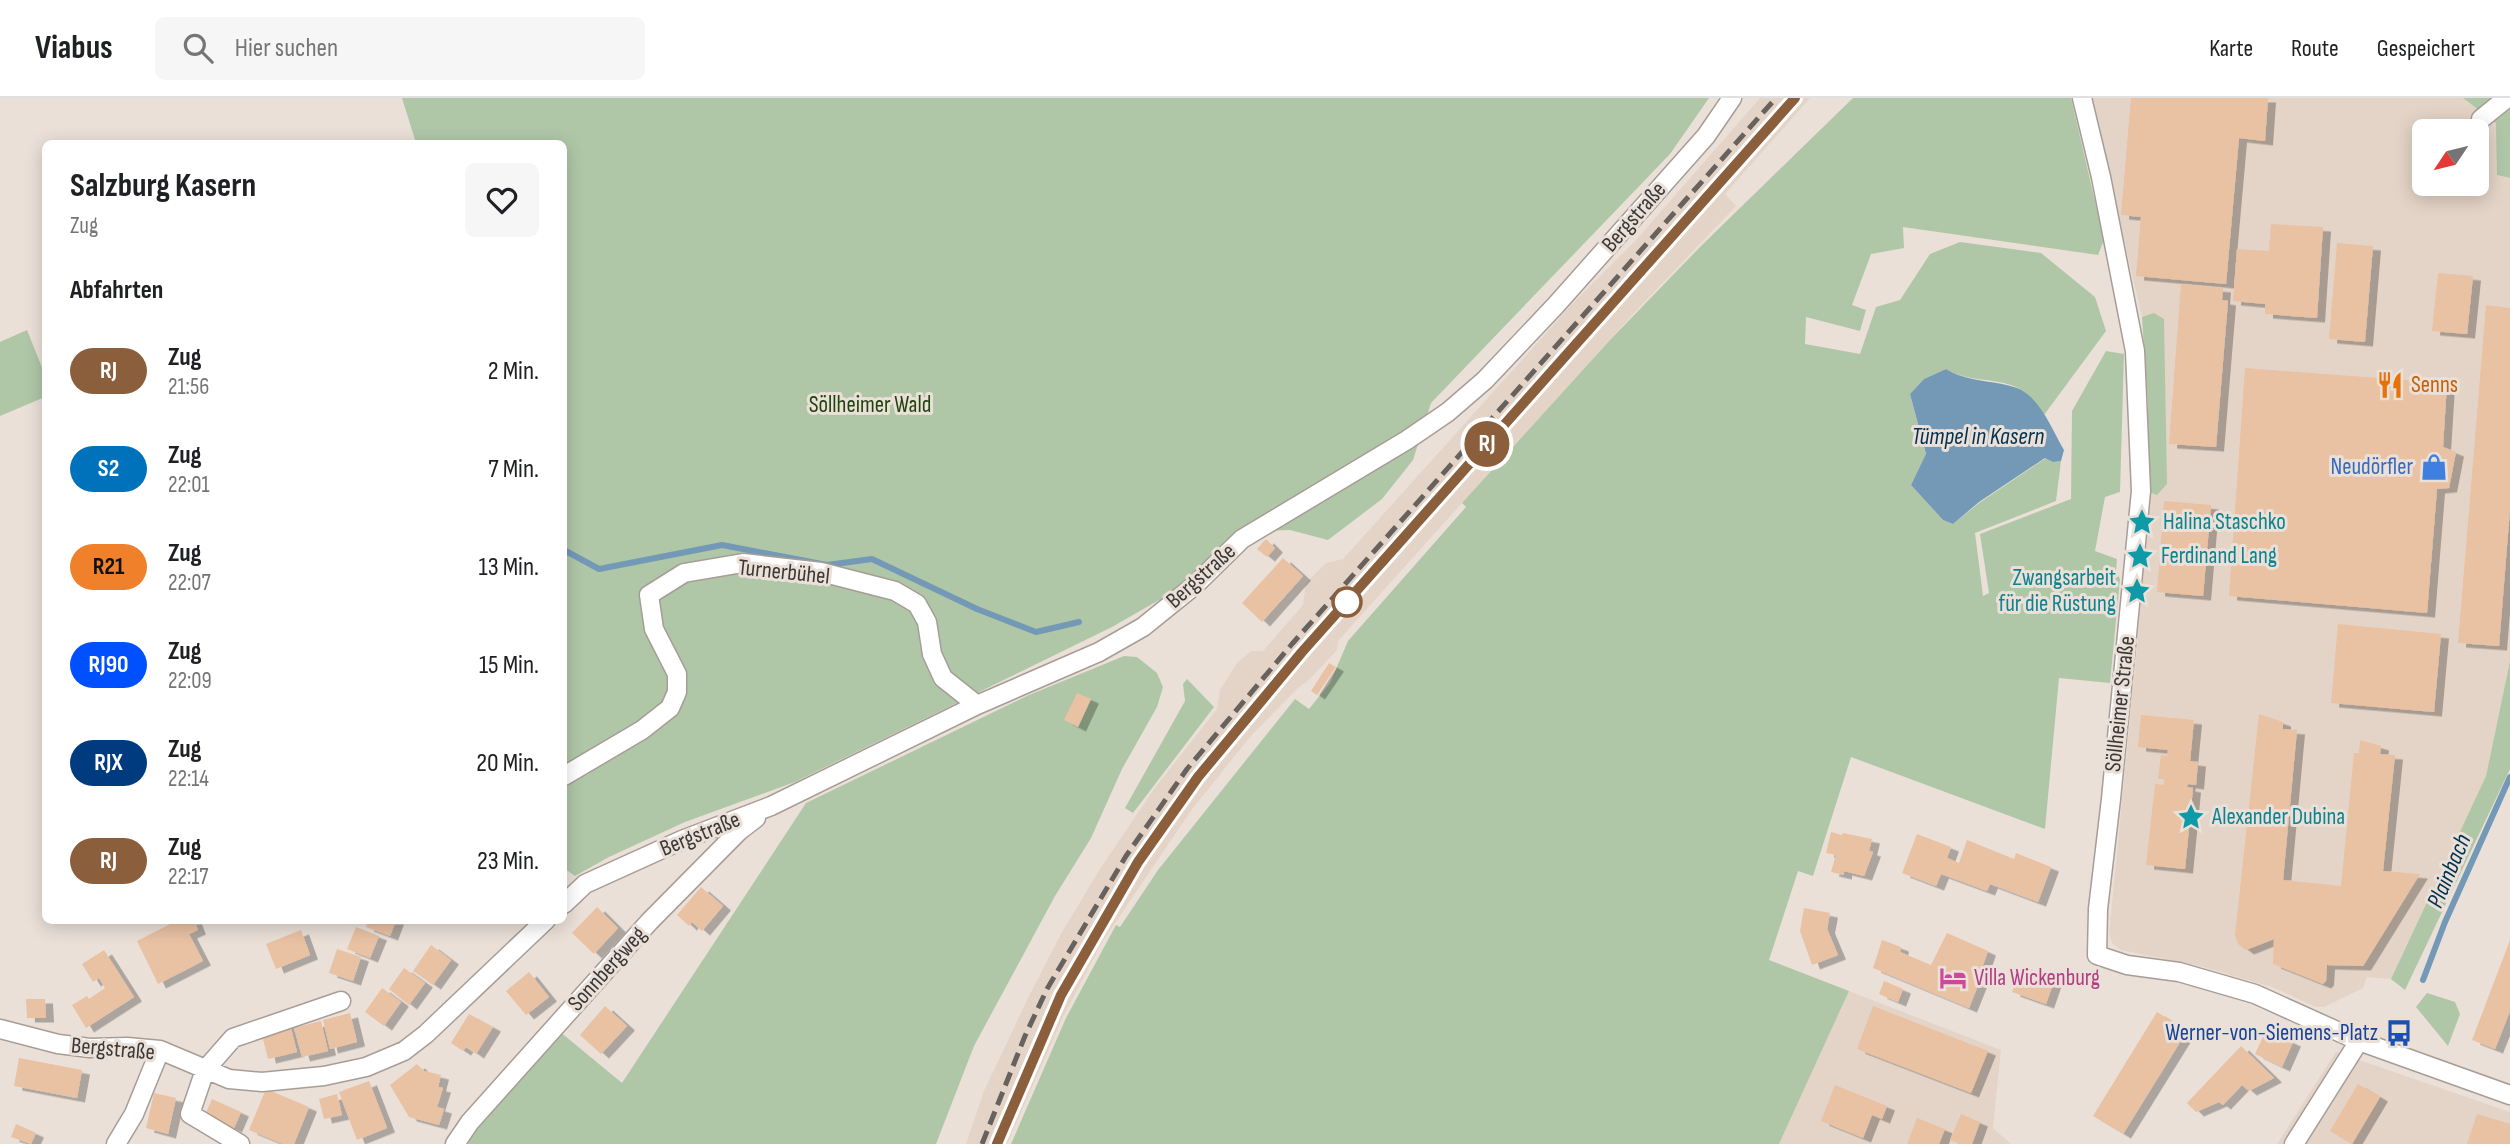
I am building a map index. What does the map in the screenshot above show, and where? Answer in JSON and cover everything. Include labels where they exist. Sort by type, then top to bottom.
[{"type":"street","name":"Bergstraße","points":[[567,901],[585,884],[682,840],[771,806],[977,705],[1099,652],[1143,627],[1195,585],[1242,539],[1408,440],[1448,412],[1485,380],[1556,305],[1706,136],[1731,98]]},
{"type":"street","name":"Söllheimer Straße","points":[[2082,98],[2101,177],[2135,351],[2141,491],[2098,909],[2097,954],[2127,965],[2179,972],[2255,993],[2359,1041]]},
{"type":"street","points":[[2481,119],[2507,98]]},
{"type":"street","name":"Turnerbühel","points":[[567,774],[642,730],[670,708],[677,692],[677,674],[654,629],[649,595],[684,573],[743,563],[821,572],[895,591],[917,604],[927,622],[932,654],[943,678],[977,705]]},
{"type":"street","name":"Sonnbergweg","points":[[455,1144],[470,1122],[649,922],[739,831],[771,806]]},
{"type":"street","name":"Bergstraße","points":[[0,1029],[58,1044],[90,1048],[160,1050],[229,1079],[262,1082],[324,1076],[366,1067],[404,1051],[426,1034],[542,924]]},
{"type":"street","points":[[240,1144],[190,1114],[205,1070],[233,1038],[341,1001]]},
{"type":"street","points":[[2294,1144],[2359,1041],[2510,1095]]},
{"type":"street","points":[[116,1144],[134,1114],[160,1050]]},
{"type":"shaded area","points":[[1760,98],[1810,98],[1725,194],[1736,206],[1635,312],[1462,503],[1338,641],[1337,650],[1250,737],[1190,812],[1101,944],[1063,1017],[1007,1144],[966,1144],[984,1091],[1061,934],[1100,869],[1154,789],[1217,709],[1220,690],[1237,663],[1251,651],[1263,651],[1303,605],[1306,583],[1326,563],[1343,559],[1574,302],[1636,240]]},
{"type":"shaded area","points":[[2091,98],[2463,98],[2497,123],[2497,175],[2510,178],[2510,661],[2486,776],[2391,979],[2367,977],[2363,988],[2324,1007],[2316,1007],[2272,987],[2200,966],[2121,950],[2112,943],[2109,934],[2139,627],[2147,491],[2148,403],[2142,317]]},
{"type":"shaded area","points":[[1849,991],[2001,1050],[1993,1128],[2011,1144],[1779,1144]]},
{"type":"shaded area","points":[[2336,1052],[2510,1112],[2510,1144],[2277,1144]]},
{"type":"green space","name":"Söllheimer Wald","points":[[402,98],[1709,98],[1670,154],[1431,403],[1413,460],[1382,499],[1328,540],[1290,530],[1239,532],[1180,588],[1112,627],[795,782],[685,822],[575,876],[567,870],[567,140],[415,140]]},
{"type":"green space","points":[[1853,98],[2071,98],[2104,240],[2098,255],[1903,227],[1904,248],[1871,254],[1852,305],[1866,310],[1860,331],[1806,317],[1805,344],[1860,354],[1876,307],[1900,300],[1930,254],[1960,242],[2041,253],[2095,297],[2106,331],[2044,415],[2028,395],[2016,387],[1964,376],[1946,369],[1924,379],[1910,394],[1926,455],[1911,485],[1943,520],[1953,524],[2046,458],[2053,462],[2061,461],[2056,501],[1975,533],[1983,596],[1989,593],[1980,534],[2071,499],[2072,411],[2106,351],[2124,354],[2120,492],[2105,497],[2095,551],[2117,559],[2116,571],[2120,579],[2110,683],[2059,678],[2045,829],[1851,757],[1813,876],[1798,871],[1769,960],[1849,991],[1779,1144],[1011,1144],[1066,1018],[1116,925],[1120,927],[1158,870],[1295,699],[1309,709],[1330,683],[1348,641],[1466,507],[1462,503],[1610,340],[1701,246]]},
{"type":"green space","points":[[2463,98],[2510,98],[2510,178],[2497,175],[2496,123]]},
{"type":"green space","points":[[2154,313],[2164,319],[2167,484],[2157,495],[2147,491],[2148,403],[2142,317]]},
{"type":"green space","points":[[27,330],[42,368],[42,398],[0,416],[0,342]]},
{"type":"green space","points":[[1124,656],[1137,657],[1157,673],[1163,687],[1157,707],[1122,769],[1091,838],[1055,896],[974,1046],[936,1144],[468,1144],[475,1130],[559,1031],[622,1083],[806,803],[1029,695]]},
{"type":"green space","points":[[2510,661],[2510,769],[2405,990],[2391,979],[2486,776]]},
{"type":"green space","points":[[1187,679],[1214,707],[1133,813],[1125,808],[1185,701],[1183,684]]},
{"type":"green space","points":[[2427,993],[2455,1002],[2460,1014],[2448,1046],[2416,1007]]},
{"type":"water","name":"Tümpel in Kasern","points":[[1946,369],[1962,376],[2023,391],[2038,405],[2064,450],[2061,461],[2053,462],[2045,458],[1979,502],[1953,524],[1943,520],[1911,485],[1926,454],[1910,394],[1924,379]]},
{"type":"building","points":[[2131,98],[2268,98],[2265,141],[2239,138],[2226,284],[2136,276],[2141,217],[2121,215]]},
{"type":"building","points":[[2271,224],[2323,227],[2317,318],[2265,314],[2265,304],[2233,301],[2237,249],[2269,251]]},
{"type":"building","points":[[2337,243],[2373,246],[2365,342],[2329,339]]},
{"type":"building","points":[[2438,273],[2473,276],[2467,334],[2432,331]]},
{"type":"building","points":[[2181,284],[2223,288],[2222,300],[2228,301],[2216,447],[2169,444]]},
{"type":"building","points":[[2486,305],[2510,308],[2510,509],[2499,646],[2458,643]]},
{"type":"building","points":[[2245,368],[2447,383],[2443,447],[2456,452],[2449,488],[2437,489],[2427,613],[2229,596]]},
{"type":"building","points":[[2164,501],[2211,505],[2203,596],[2157,592]]},
{"type":"building","points":[[1266,539],[1275,548],[1267,557],[1257,549]]},
{"type":"building","points":[[1283,558],[1303,576],[1262,622],[1242,603]]},
{"type":"building","points":[[2338,624],[2441,634],[2434,712],[2331,703]]},
{"type":"building","points":[[1329,663],[1336,667],[1317,695],[1311,691]]},
{"type":"building","points":[[1077,693],[1091,699],[1078,727],[1064,720]]},
{"type":"building","points":[[2259,714],[2283,722],[2283,729],[2297,730],[2283,880],[2341,886],[2354,753],[2359,753],[2360,740],[2381,746],[2380,754],[2395,755],[2383,871],[2420,874],[2363,966],[2327,965],[2326,981],[2323,984],[2273,964],[2274,939],[2246,950],[2238,944],[2235,935]]},
{"type":"building","points":[[2141,715],[2194,720],[2190,761],[2198,762],[2196,785],[2188,784],[2187,787],[2193,788],[2185,869],[2146,865],[2155,784],[2164,785],[2164,779],[2158,779],[2161,755],[2167,756],[2168,750],[2138,747]]},
{"type":"building","points":[[1831,832],[1872,839],[1869,851],[1873,852],[1864,876],[1844,871],[1844,875],[1831,872],[1836,855],[1826,853]]},
{"type":"building","points":[[1917,834],[1951,847],[1947,858],[1959,863],[1967,840],[2014,859],[2016,853],[2051,867],[2038,902],[1990,884],[1987,891],[1941,874],[1936,886],[1902,873]]},
{"type":"building","points":[[701,887],[723,906],[702,931],[692,922],[689,926],[677,915]]},
{"type":"building","points":[[597,907],[618,928],[594,954],[572,933]]},
{"type":"building","points":[[1804,908],[1830,913],[1827,929],[1838,955],[1812,965],[1800,931]]},
{"type":"building","points":[[170,924],[196,924],[198,930],[189,934],[203,961],[158,984],[137,941]]},
{"type":"building","points":[[367,924],[394,924],[390,936],[366,927]]},
{"type":"building","points":[[356,927],[379,936],[370,958],[347,949]]},
{"type":"building","points":[[301,930],[310,955],[276,969],[266,944]]},
{"type":"building","points":[[1947,933],[1988,951],[1981,971],[1983,973],[1969,1008],[1873,968],[1882,940],[1901,947],[1900,952],[1931,965]]},
{"type":"building","points":[[2510,940],[2510,1011],[2495,1049],[2472,1040]]},
{"type":"building","points":[[431,945],[451,960],[433,985],[413,971]]},
{"type":"building","points":[[337,949],[361,957],[353,981],[329,973]]},
{"type":"building","points":[[104,950],[134,997],[86,1028],[72,1005],[87,996],[89,999],[105,988],[99,978],[93,982],[82,964]]},
{"type":"building","points":[[2022,966],[2055,978],[2046,1004],[2012,992]]},
{"type":"building","points":[[404,968],[425,983],[409,1005],[389,989]]},
{"type":"building","points":[[529,972],[549,997],[526,1015],[506,991]]},
{"type":"building","points":[[1884,981],[1903,989],[1898,1002],[1879,994]]},
{"type":"building","points":[[382,988],[401,1002],[384,1026],[365,1012]]},
{"type":"building","points":[[26,999],[45,999],[46,1018],[27,1018]]},
{"type":"building","points":[[605,1006],[627,1026],[601,1054],[580,1035]]},
{"type":"building","points":[[1873,1006],[1988,1051],[1971,1093],[1857,1049]]},
{"type":"building","points":[[2157,1012],[2187,1031],[2123,1134],[2093,1116]]},
{"type":"building","points":[[350,1013],[357,1042],[330,1049],[323,1020]]},
{"type":"building","points":[[469,1014],[493,1027],[476,1054],[466,1047],[463,1051],[451,1043]]},
{"type":"building","points":[[289,1021],[297,1052],[268,1059],[261,1031]]},
{"type":"building","points":[[321,1021],[328,1051],[302,1057],[294,1028]]},
{"type":"building","points":[[2266,1030],[2293,1042],[2282,1067],[2255,1054]]},
{"type":"building","points":[[2241,1046],[2274,1078],[2249,1091],[2242,1085],[2223,1105],[2219,1102],[2196,1112],[2187,1103]]},
{"type":"building","points":[[19,1058],[82,1070],[77,1098],[14,1086]]},
{"type":"building","points":[[417,1064],[424,1071],[441,1075],[438,1087],[443,1088],[437,1107],[444,1109],[439,1125],[409,1117],[390,1085]]},
{"type":"building","points":[[369,1081],[387,1128],[357,1140],[339,1092]]},
{"type":"building","points":[[2358,1084],[2380,1097],[2352,1144],[2330,1131]]},
{"type":"building","points":[[1835,1085],[1887,1106],[1882,1119],[1872,1115],[1863,1138],[1821,1121]]},
{"type":"building","points":[[266,1089],[309,1107],[294,1144],[283,1144],[249,1130]]},
{"type":"building","points":[[154,1093],[176,1098],[168,1134],[146,1128]]},
{"type":"building","points":[[337,1094],[342,1115],[324,1119],[319,1099]]},
{"type":"building","points":[[212,1099],[241,1112],[234,1128],[205,1115]]},
{"type":"building","points":[[1961,1114],[1980,1122],[1972,1144],[1960,1144],[1950,1140]]},
{"type":"building","points":[[2477,1114],[2510,1124],[2510,1144],[2467,1144]]},
{"type":"building","points":[[1917,1118],[1945,1129],[1939,1144],[1907,1144]]},
{"type":"building","points":[[16,1124],[36,1133],[31,1144],[11,1137]]},
{"type":"waterway","points":[[567,552],[599,569],[722,545],[827,565],[872,559],[977,609],[1036,632],[1079,622]]},
{"type":"waterway","name":"Plainbach","points":[[2423,980],[2445,922],[2510,777]]},
{"type":"railway","points":[[982,1144],[1025,1036],[1047,989],[1126,856],[1187,769],[1292,644],[1776,98]]},
{"type":"railway","points":[[997,1144],[1044,1034],[1098,927],[1140,859],[1205,770],[1310,644],[1795,98]]},
{"type":"train","name":"RJ","points":[[997,1144],[1061,995],[1085,950],[1138,862],[1198,777],[1302,652],[1795,98]]},
{"type":"place","name":"Senns","points":[[2390,385]]},
{"type":"place","name":"Neudörfler","points":[[2434,467]]},
{"type":"place","name":"Halina Staschko","points":[[2142,522]]},
{"type":"place","name":"Ferdinand Lang","points":[[2140,556]]},
{"type":"place","name":"Zwangsarbeit für die Rüstung","points":[[2137,591]]},
{"type":"place","name":"Alexander Dubina","points":[[2191,817]]},
{"type":"place","name":"Villa Wickenburg","points":[[1953,978]]},
{"type":"place","name":"Werner-von-Siemens-Platz","points":[[2399,1033]]}]
